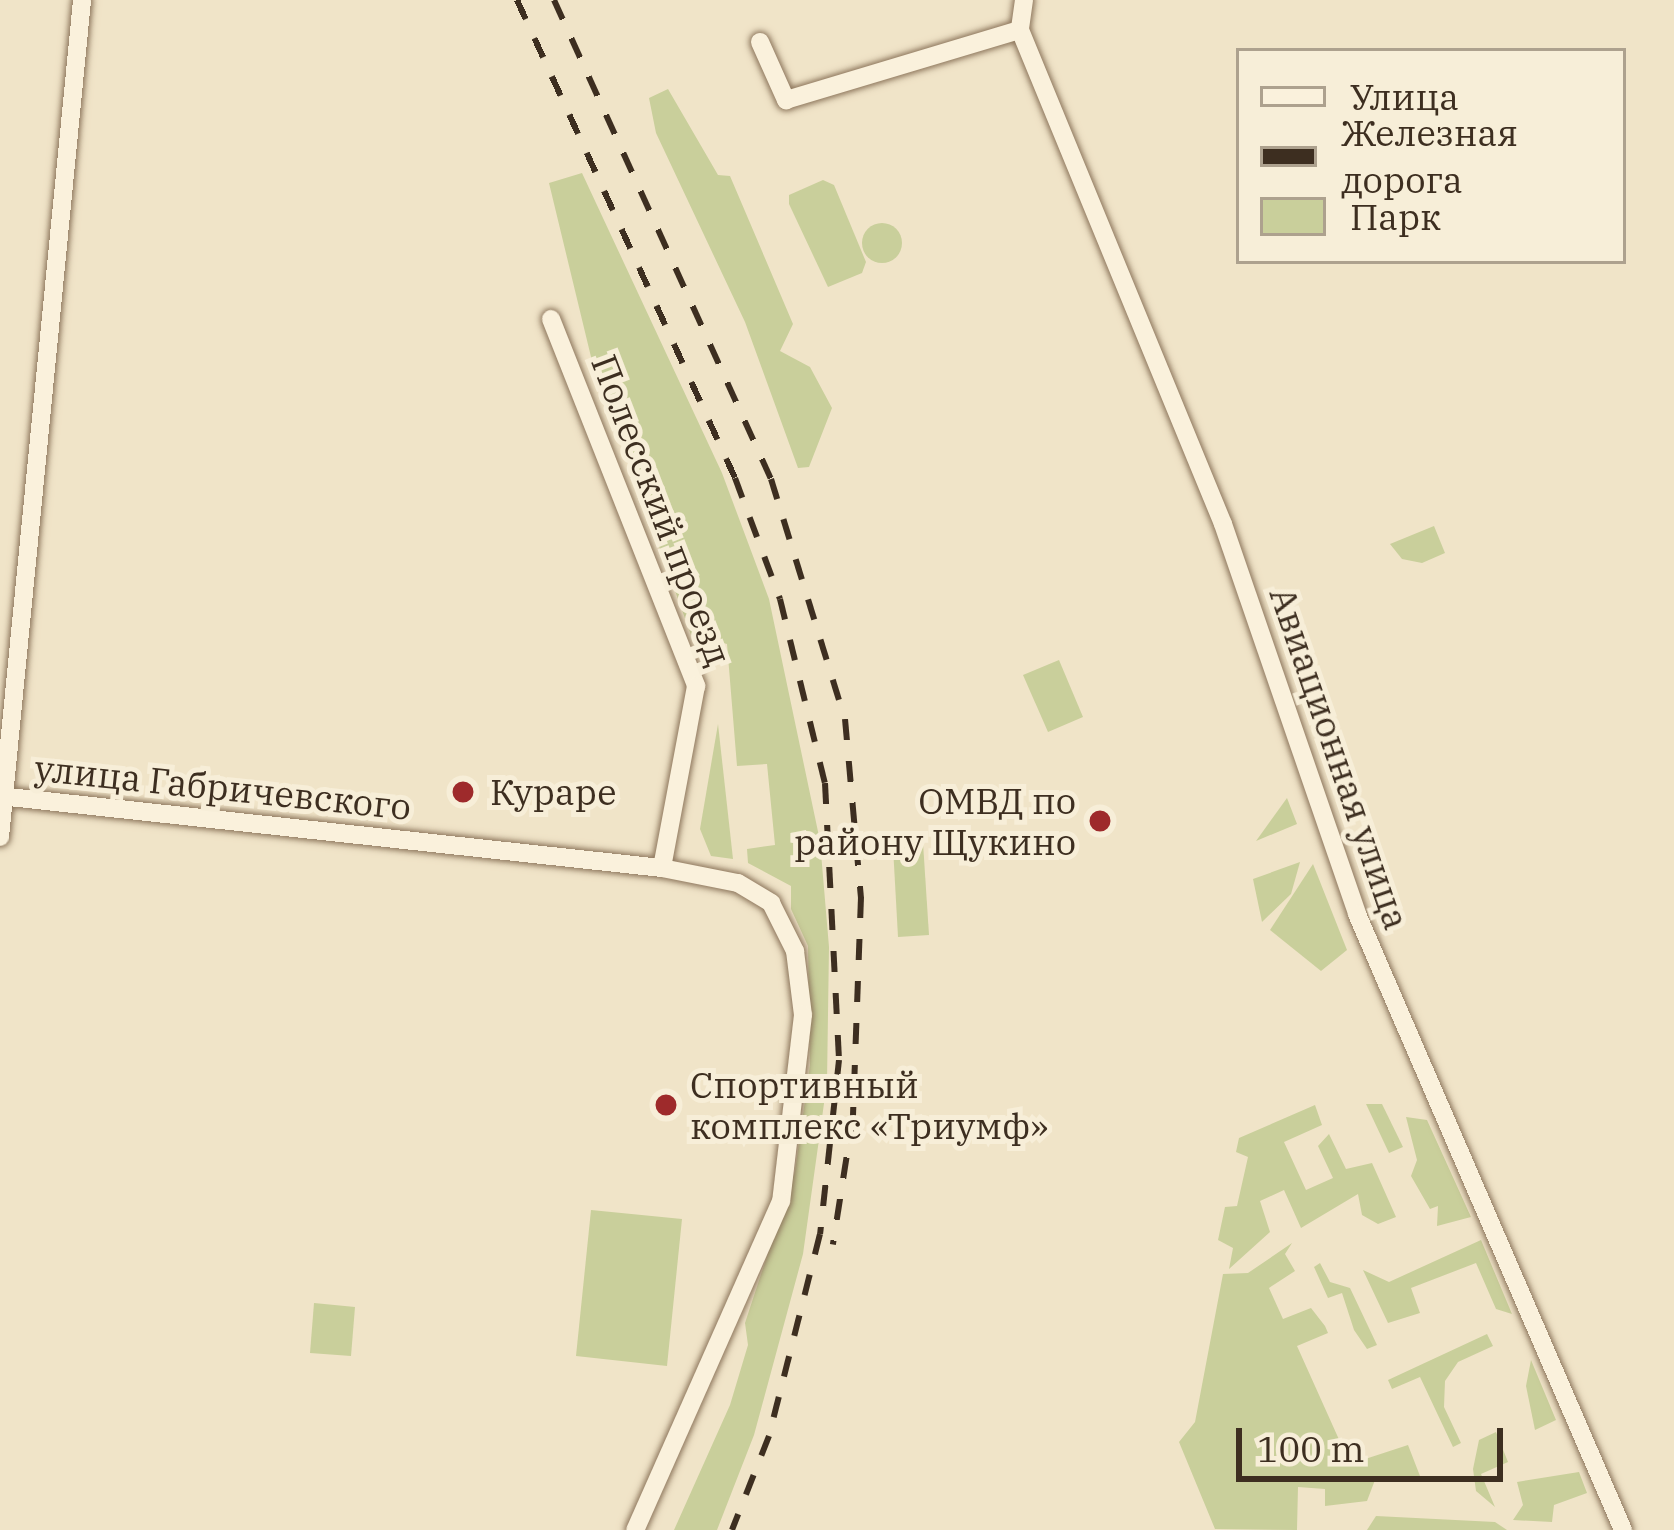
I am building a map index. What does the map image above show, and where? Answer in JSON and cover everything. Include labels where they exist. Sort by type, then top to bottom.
[{"type":"street","points":[[0,837],[82,0]]},
{"type":"street","name":"Авиационная улица","points":[[1024,0],[1020,30],[1223,524],[1373,953],[1623,1530]]},
{"type":"street","points":[[760,42],[786,100],[1020,30]]},
{"type":"street","name":"Полесский проезд","points":[[551,319],[696,686],[662,868]]},
{"type":"street","name":"улица Габричевского","points":[[3,796],[662,868],[738,883],[783,918],[800,972],[802,1068],[781,1201],[634,1530]]},
{"type":"green space","points":[[668,89],[718,175],[730,176],[793,324],[780,351],[810,367],[832,408],[809,467],[798,468],[745,322],[656,133],[649,98]]},
{"type":"green space","points":[[582,173],[722,473],[769,599],[820,841],[829,947],[827,1082],[803,1254],[754,1435],[717,1530],[674,1530],[730,1405],[748,1345],[745,1323],[795,1171],[810,1065],[808,946],[791,909],[791,886],[748,863],[747,849],[775,845],[767,764],[737,766],[727,644],[691,635],[592,361],[549,183]]},
{"type":"green space","points":[[823,180],[834,185],[866,262],[862,273],[828,287],[789,204],[789,195]]},
{"type":"green space","points":[[882,223],[896,229],[902,243],[896,257],[882,263],[868,257],[862,243],[868,229]]},
{"type":"green space","points":[[1434,526],[1445,553],[1422,563],[1402,559],[1390,544]]},
{"type":"green space","points":[[1059,660],[1083,717],[1048,732],[1023,675]]},
{"type":"green space","points":[[718,724],[733,859],[711,856],[700,829]]},
{"type":"green space","points":[[1287,798],[1297,824],[1256,841]]},
{"type":"green space","points":[[923,843],[929,935],[898,937],[893,847]]},
{"type":"green space","points":[[1300,862],[1291,894],[1262,922],[1253,879]]},
{"type":"green space","points":[[1313,864],[1347,950],[1321,971],[1270,930]]},
{"type":"green space","points":[[1366,1104],[1382,1104],[1403,1147],[1389,1153]]},
{"type":"green space","points":[[1315,1105],[1322,1125],[1284,1142],[1306,1190],[1333,1178],[1318,1146],[1329,1134],[1346,1169],[1372,1163],[1396,1217],[1378,1224],[1362,1215],[1358,1194],[1301,1228],[1284,1190],[1260,1201],[1270,1232],[1229,1269],[1233,1248],[1218,1240],[1225,1207],[1237,1206],[1248,1157],[1236,1152],[1239,1138]]},
{"type":"green space","points":[[1406,1117],[1427,1120],[1471,1217],[1437,1226],[1438,1206],[1430,1209],[1411,1176],[1417,1160]]},
{"type":"green space","points":[[591,1210],[682,1219],[667,1366],[576,1356]]},
{"type":"green space","points":[[1481,1240],[1512,1314],[1496,1309],[1476,1263],[1411,1288],[1420,1313],[1388,1323],[1363,1270],[1389,1282]]},
{"type":"green space","points":[[1292,1243],[1285,1254],[1295,1271],[1269,1288],[1283,1319],[1311,1308],[1325,1326],[1328,1333],[1297,1346],[1350,1464],[1408,1445],[1420,1476],[1386,1476],[1375,1480],[1367,1501],[1325,1506],[1325,1489],[1298,1487],[1297,1530],[1215,1529],[1179,1442],[1195,1422],[1223,1274],[1248,1273]]},
{"type":"green space","points":[[1320,1263],[1330,1282],[1350,1288],[1377,1345],[1367,1349],[1354,1330],[1342,1293],[1328,1298],[1314,1267]]},
{"type":"green space","points":[[314,1303],[355,1307],[351,1356],[310,1353]]},
{"type":"green space","points":[[1487,1334],[1493,1346],[1458,1362],[1445,1381],[1444,1407],[1461,1443],[1453,1447],[1420,1377],[1392,1389],[1388,1380]]},
{"type":"green space","points":[[1531,1360],[1556,1420],[1535,1430],[1526,1386]]},
{"type":"green space","points":[[1496,1432],[1508,1462],[1481,1474],[1495,1507],[1476,1491],[1473,1469],[1479,1440]]},
{"type":"green space","points":[[1579,1472],[1587,1493],[1554,1505],[1552,1522],[1513,1520],[1523,1505],[1517,1482]]},
{"type":"green space","points":[[1376,1516],[1495,1522],[1507,1530],[1367,1530]]},
{"type":"railway","points":[[517,0],[735,478],[780,599],[825,783],[839,1060],[820,1234],[769,1436],[732,1530]]},
{"type":"railway","points":[[554,0],[771,479],[845,719],[861,897],[853,1116],[833,1244]]},
{"type":"place","name":"Кураре","points":[[463,792]]},
{"type":"place","name":"ОМВД по району Щукино","points":[[1100,821]]},
{"type":"place","name":"Спортивный комплекс «Триумф»","points":[[666,1105]]}]
